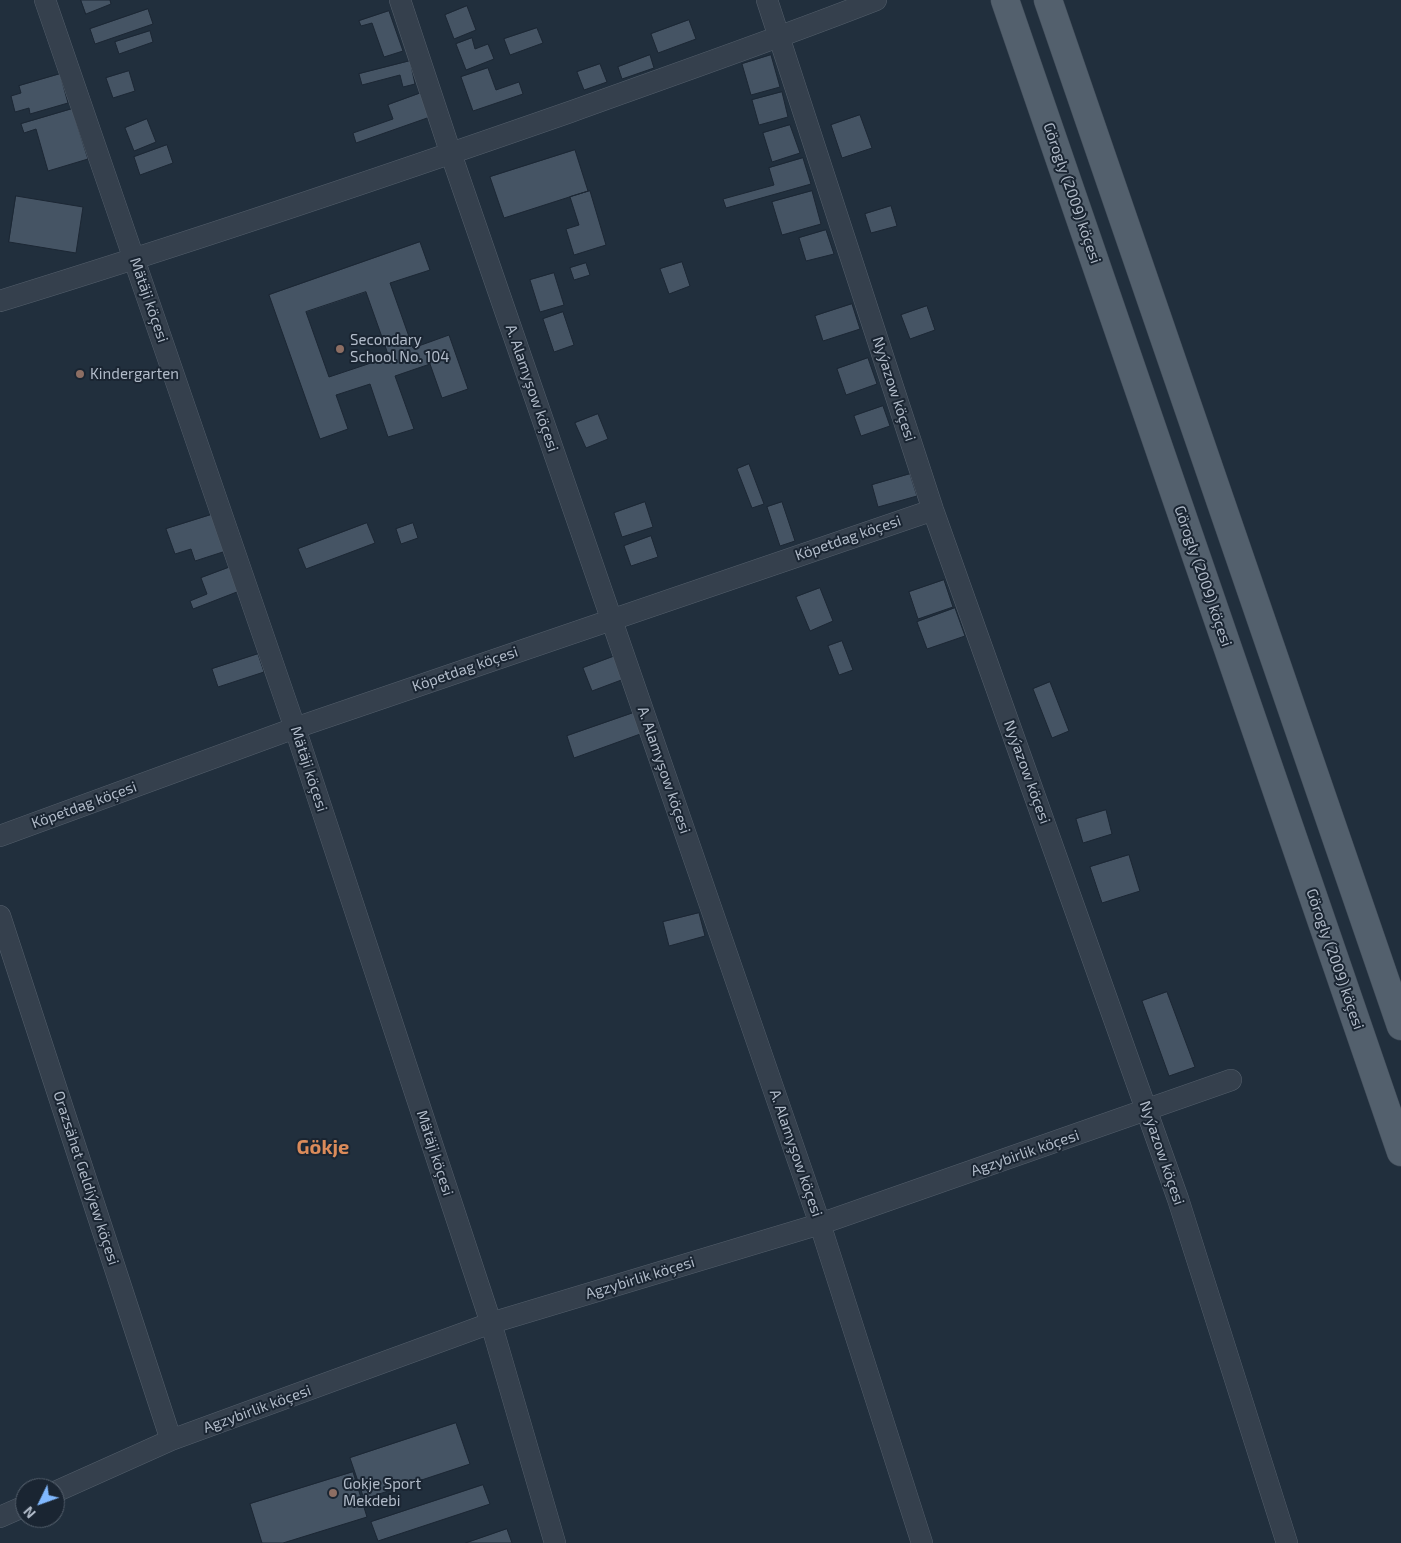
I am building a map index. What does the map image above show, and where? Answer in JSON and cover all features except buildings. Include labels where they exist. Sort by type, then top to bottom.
[{"type":"main road","name":"Görogly (2009) köçesi","points":[[1006,0],[1401,1152]]},
{"type":"main road","points":[[1048,0],[1401,1026]]},
{"type":"street","name":"Mätäji köçesi","points":[[45,0],[296,728],[491,1323],[555,1543]]},
{"type":"street","name":"A. Alamyşow köçesi","points":[[400,0],[451,154],[820,1224],[922,1543]]},
{"type":"street","name":"Nyýazow köçesi","points":[[768,0],[933,510],[1148,1110],[1178,1199],[1287,1543]]},
{"type":"street","points":[[0,301],[134,259],[451,154],[780,37],[876,0]]},
{"type":"street","name":"Köpetdag köçesi","points":[[0,836],[296,728],[933,510]]},
{"type":"street","name":"Orazsähet Geldiýew köçesi","points":[[0,916],[171,1440]]},
{"type":"street","name":"Agzybirlik köçesi","points":[[65,1488],[171,1440],[491,1323],[820,1224],[1231,1080]]},
{"type":"street","points":[[0,1517],[15,1510]]},
{"type":"place","name":"Secondary School No. 104","points":[[340,349]]},
{"type":"place","name":"Kindergarten","points":[[80,374]]},
{"type":"place","name":"Gokje Sport Mekdebi","points":[[333,1493]]},
{"type":"district","name":"Gökje","points":[[323,1147]]}]
